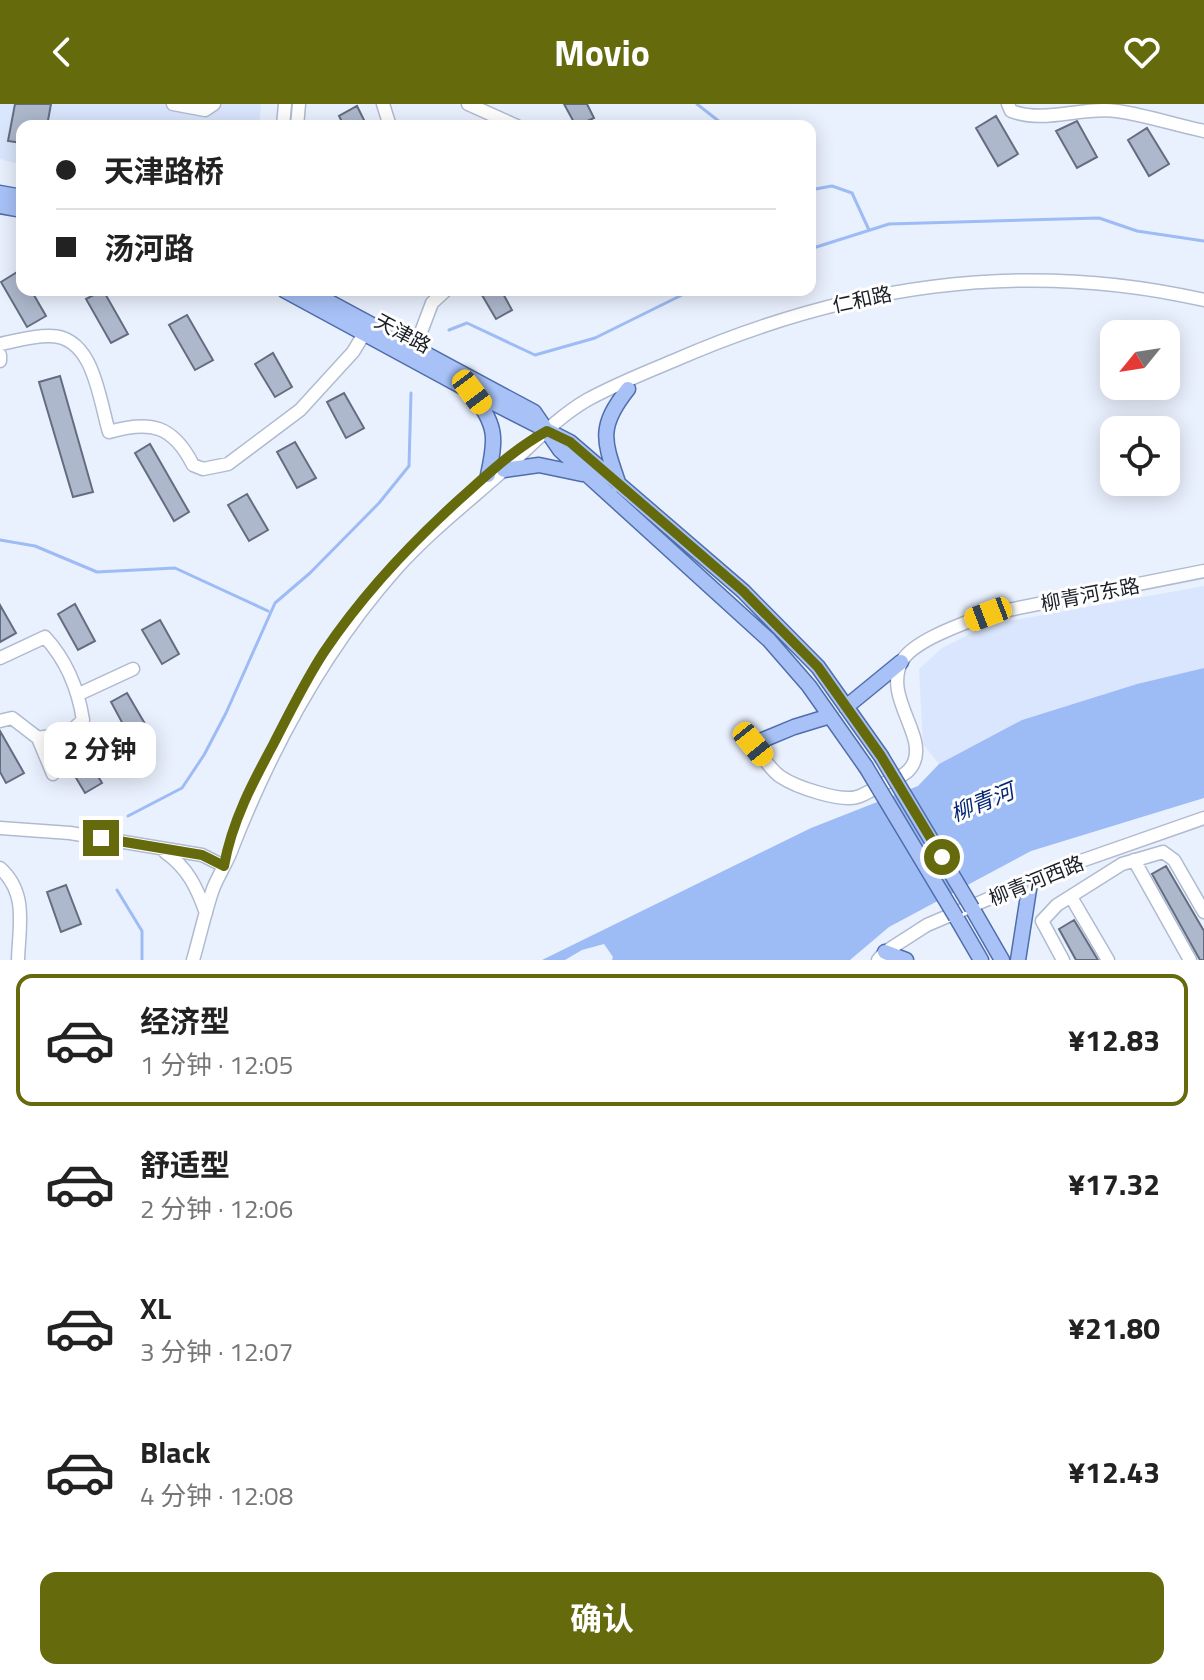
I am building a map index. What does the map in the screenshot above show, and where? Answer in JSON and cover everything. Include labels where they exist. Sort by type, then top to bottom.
[{"type":"main road","name":"天津路","points":[[295,296],[570,442],[743,591],[818,667],[881,756],[1002,960]]},
{"type":"main road","name":"天津路","points":[[318,296],[534,412],[560,450],[769,640],[809,686],[866,767],[981,960]]},
{"type":"main road","points":[[619,485],[608,453],[605,430],[611,409],[628,389]]},
{"type":"main road","points":[[472,392],[489,416],[493,439],[488,475]]},
{"type":"main road","points":[[504,470],[539,465],[590,477]]},
{"type":"main road","points":[[846,707],[901,662]]},
{"type":"main road","points":[[753,744],[830,716]]},
{"type":"main road","points":[[1018,960],[1030,883]]},
{"type":"main road","points":[[881,956],[906,960]]},
{"type":"street","points":[[173,104],[205,110],[214,104]]},
{"type":"street","points":[[468,104],[504,120]]},
{"type":"street","points":[[1008,104],[1011,111],[1023,115],[1067,116],[1086,109],[1119,111],[1204,131]]},
{"type":"street","name":"仁和路","points":[[193,960],[214,887],[258,785],[338,643],[397,568],[449,517],[587,400],[704,347],[789,316],[854,299],[934,285],[1017,280],[1120,285],[1204,300]]},
{"type":"street","name":"仁和路","points":[[200,960],[232,831],[253,782],[323,654],[392,564],[519,447],[590,405],[706,353],[791,322],[855,305],[971,287],[1067,286],[1119,291],[1204,306]]},
{"type":"street","points":[[415,348],[432,303],[440,296]]},
{"type":"street","points":[[0,344],[51,336],[70,341],[82,350],[90,367],[109,432],[135,425],[154,426],[169,434],[185,449],[193,465],[203,469],[228,464],[300,410],[353,352],[364,334]]},
{"type":"street","name":"柳青河东路","points":[[901,662],[927,641],[988,614],[1204,571]]},
{"type":"street","points":[[0,658],[45,637],[59,653],[79,694],[83,720],[69,733],[38,738]]},
{"type":"street","points":[[753,744],[779,776],[818,792],[837,796],[855,798],[909,772],[917,749],[900,702],[898,681],[901,662]]},
{"type":"street","points":[[79,694],[133,669]]},
{"type":"street","points":[[0,721],[12,718],[38,738],[53,774]]},
{"type":"street","name":"柳青河西路","points":[[881,956],[927,925],[1061,868],[1204,818]]},
{"type":"street","points":[[0,828],[70,833],[202,855],[224,866]]},
{"type":"street","points":[[159,848],[179,861],[195,883],[206,913]]},
{"type":"street","points":[[1063,960],[1042,921],[1057,905],[1122,864],[1163,852],[1174,860],[1204,912]]},
{"type":"street","points":[[1134,860],[1190,960]]},
{"type":"street","points":[[0,868],[12,879],[19,897],[18,960]]},
{"type":"street","points":[[1071,897],[1108,960]]},
{"type":"shaded area","points":[[0,104],[261,104],[260,120],[16,120],[16,163],[0,159]]},
{"type":"shaded area","points":[[1204,586],[1204,668],[1137,684],[1022,720],[939,764],[923,744],[919,669],[942,648],[987,625]]},
{"type":"water","name":"柳青河","points":[[1204,668],[1204,798],[1031,851],[889,927],[850,960],[612,960],[604,944],[582,950],[565,960],[542,960],[811,828],[918,786],[939,764],[1022,720],[1137,684]]},
{"type":"building","points":[[15,104],[51,104],[48,120],[16,120],[16,142],[8,141]]},
{"type":"building","points":[[564,104],[587,104],[594,118],[573,120]]},
{"type":"building","points":[[357,106],[364,120],[341,120],[339,116]]},
{"type":"building","points":[[996,116],[1018,154],[998,166],[976,128]]},
{"type":"building","points":[[1077,121],[1097,157],[1077,168],[1056,131]]},
{"type":"building","points":[[1147,128],[1169,164],[1149,176],[1128,140]]},
{"type":"building","points":[[16,273],[16,296],[34,296],[46,316],[27,327],[1,282]]},
{"type":"building","points":[[106,296],[128,334],[111,343],[86,299]]},
{"type":"building","points":[[483,296],[504,296],[512,310],[496,319]]},
{"type":"building","points":[[187,315],[213,360],[195,370],[169,325]]},
{"type":"building","points":[[273,353],[292,387],[275,397],[255,364]]},
{"type":"building","points":[[60,376],[93,492],[73,497],[39,382]]},
{"type":"building","points":[[344,393],[364,428],[346,438],[327,402]]},
{"type":"building","points":[[295,442],[316,478],[297,488],[277,452]]},
{"type":"building","points":[[150,444],[189,512],[174,521],[135,453]]},
{"type":"building","points":[[247,494],[268,530],[249,541],[228,505]]},
{"type":"building","points":[[75,604],[95,641],[78,650],[58,614]]},
{"type":"building","points":[[0,605],[16,633],[0,642]]},
{"type":"building","points":[[160,620],[179,654],[162,664],[142,630]]},
{"type":"building","points":[[127,693],[148,729],[131,739],[111,702]]},
{"type":"building","points":[[0,731],[24,773],[6,783],[0,772]]},
{"type":"building","points":[[80,746],[102,783],[85,793],[63,756]]},
{"type":"building","points":[[1166,866],[1204,931],[1204,960],[1200,960],[1152,874]]},
{"type":"building","points":[[66,885],[81,924],[61,932],[47,892]]},
{"type":"building","points":[[1074,920],[1098,960],[1076,960],[1059,929]]},
{"type":"waterway","points":[[697,104],[717,120]]},
{"type":"waterway","points":[[816,189],[832,186],[852,193],[869,230]]},
{"type":"waterway","points":[[816,247],[889,224],[1099,218],[1137,231],[1204,241]]},
{"type":"waterway","points":[[449,330],[467,323],[535,355],[595,338],[680,296]]},
{"type":"waterway","points":[[128,816],[182,788],[226,713],[275,603],[310,573],[379,503],[409,466],[411,393]]},
{"type":"waterway","points":[[0,540],[35,546],[97,572],[175,568],[268,611]]},
{"type":"waterway","points":[[117,890],[142,931],[142,960]]},
{"type":"route","points":[[101,838],[202,855],[224,866],[232,831],[253,782],[323,654],[353,612],[392,564],[434,522],[519,447],[547,431],[570,442],[743,591],[818,667],[881,756],[942,857]]}]
